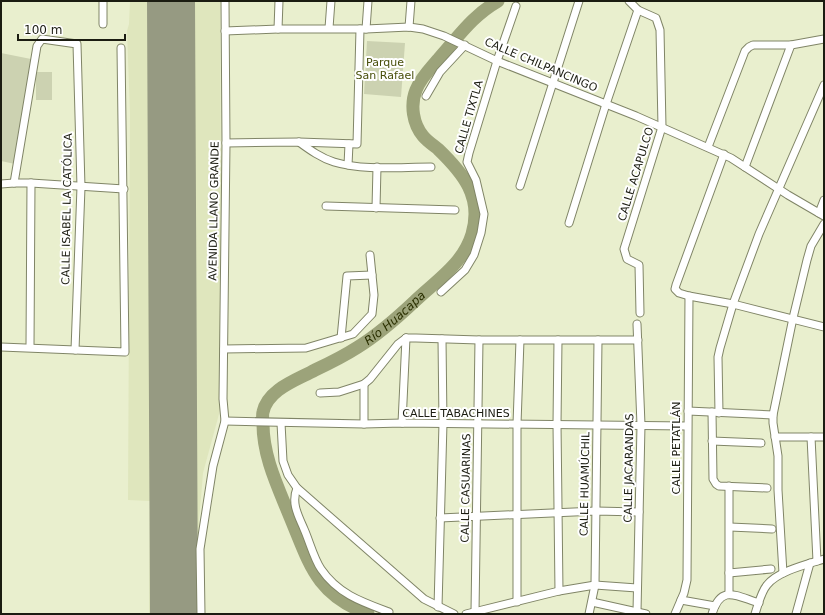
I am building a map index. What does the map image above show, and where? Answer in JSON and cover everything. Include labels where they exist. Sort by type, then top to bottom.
[{"type":"street","points":[[103,1],[103,24]]},
{"type":"street","name":"AVENIDA LLANO GRANDE","points":[[201,614],[200,549],[213,466],[225,421],[225,1]]},
{"type":"street","points":[[278,29],[279,1]]},
{"type":"street","points":[[329,28],[330,1]]},
{"type":"street","points":[[226,143],[298,142],[357,144],[363,29],[368,1]]},
{"type":"street","points":[[409,27],[411,1]]},
{"type":"street","points":[[520,186],[579,1]]},
{"type":"street","name":"CALLE ACAPULCO","points":[[629,1],[638,10],[656,18],[660,30],[662,127],[624,249],[627,259],[639,266],[640,313]]},
{"type":"street","name":"CALLE TIXTLA","points":[[441,292],[465,270],[474,255],[481,233],[484,214],[481,196],[468,162],[469,153],[497,61],[516,6]]},
{"type":"street","points":[[569,223],[606,104],[638,10]]},
{"type":"street","name":"CALLE CHILPANCINGO","points":[[224,31],[409,27],[444,36],[497,61],[606,104],[724,154],[821,215]]},
{"type":"street","points":[[708,147],[746,51],[749,47],[753,45],[791,45],[824,39]]},
{"type":"street","name":"CALLE ISABEL LA CATÓLICA","points":[[14,183],[37,46],[42,40],[77,44],[81,187],[75,350]]},
{"type":"street","points":[[426,96],[440,72],[465,45]]},
{"type":"street","points":[[745,167],[791,45]]},
{"type":"street","points":[[1,346],[125,352],[122,48]]},
{"type":"street","points":[[768,488],[720,486],[716,484],[713,479],[712,441],[716,412],[718,357],[733,304],[759,234],[780,190],[824,85]]},
{"type":"street","points":[[298,142],[320,156],[348,165],[377,167],[431,167]]},
{"type":"street","points":[[348,165],[350,144]]},
{"type":"street","points":[[724,154],[678,278],[675,290],[689,296],[733,304],[824,327]]},
{"type":"street","points":[[376,208],[377,167]]},
{"type":"street","points":[[30,347],[31,183]]},
{"type":"street","points":[[1,184],[31,183],[124,189]]},
{"type":"street","points":[[821,215],[824,200]]},
{"type":"street","points":[[326,206],[455,210]]},
{"type":"street","points":[[783,573],[778,496],[778,456],[773,415],[793,318],[807,260],[811,246],[824,224]]},
{"type":"street","points":[[224,349],[306,348],[353,334],[372,314],[374,295],[370,255]]},
{"type":"street","points":[[341,338],[347,276],[372,275]]},
{"type":"street","name":"CALLE PETATLÁN","points":[[675,614],[687,580],[689,296]]},
{"type":"street","name":"CALLE JACARANDAS","points":[[637,324],[641,425],[637,612]]},
{"type":"street","points":[[320,393],[339,392],[357,388],[364,384],[370,379],[398,344],[406,338],[479,340],[638,340]]},
{"type":"street","points":[[402,423],[406,338]]},
{"type":"street","points":[[438,607],[443,424],[442,339]]},
{"type":"street","name":"CALLE CASUARINAS","points":[[475,612],[479,340]]},
{"type":"street","points":[[517,602],[517,424],[520,340]]},
{"type":"street","points":[[558,340],[557,424],[559,591]]},
{"type":"street","name":"CALLE HUAMÚCHIL","points":[[588,614],[595,585],[598,340]]},
{"type":"street","points":[[364,384],[364,424]]},
{"type":"street","points":[[688,411],[773,415]]},
{"type":"street","name":"CALLE TABACHINES","points":[[225,421],[364,424],[402,423],[688,426]]},
{"type":"street","points":[[279,422],[283,461],[288,475],[297,488],[424,599],[454,614]]},
{"type":"street","points":[[775,437],[811,437],[824,435]]},
{"type":"street","points":[[796,614],[817,561],[811,437]]},
{"type":"street","points":[[712,441],[761,443]]},
{"type":"street","points":[[729,486],[730,594]]},
{"type":"street","points":[[297,488],[294,496],[295,508],[320,568],[335,585],[351,597],[389,612]]},
{"type":"street","points":[[440,518],[516,514],[639,512]]},
{"type":"street","points":[[730,527],[772,529]]},
{"type":"street","points":[[755,614],[758,603],[767,585],[783,573],[817,561]]},
{"type":"street","points":[[729,573],[771,569]]},
{"type":"street","points":[[466,614],[559,591],[595,585],[637,588]]},
{"type":"street","points":[[712,614],[719,598],[724,594],[730,594],[758,603]]},
{"type":"street","points":[[681,600],[715,606]]},
{"type":"street","points":[[592,602],[646,614]]},
{"type":"shaded area","points":[[130,1],[220,1],[222,397],[219,414],[203,473],[199,520],[199,614],[149,614],[150,501],[128,500],[130,113],[127,31],[129,24]]},
{"type":"green space","name":"Parque San Rafael","points":[[367,41],[405,43],[401,97],[364,94]]},
{"type":"green space","points":[[1,53],[31,59],[15,164],[1,161]]},
{"type":"green space","points":[[36,72],[52,72],[52,100],[36,100]]},
{"type":"waterway","name":"Río Huacapa","points":[[368,614],[337,597],[326,587],[310,564],[303,550],[268,460],[264,436],[263,412],[271,397],[284,386],[332,362],[366,342],[388,326],[456,263],[468,245],[475,221],[473,197],[463,177],[455,167],[425,138],[420,131],[415,120],[413,102],[418,85],[430,68],[473,20],[498,1]]},
{"type":"runway","points":[[171,1],[174,614]]}]
